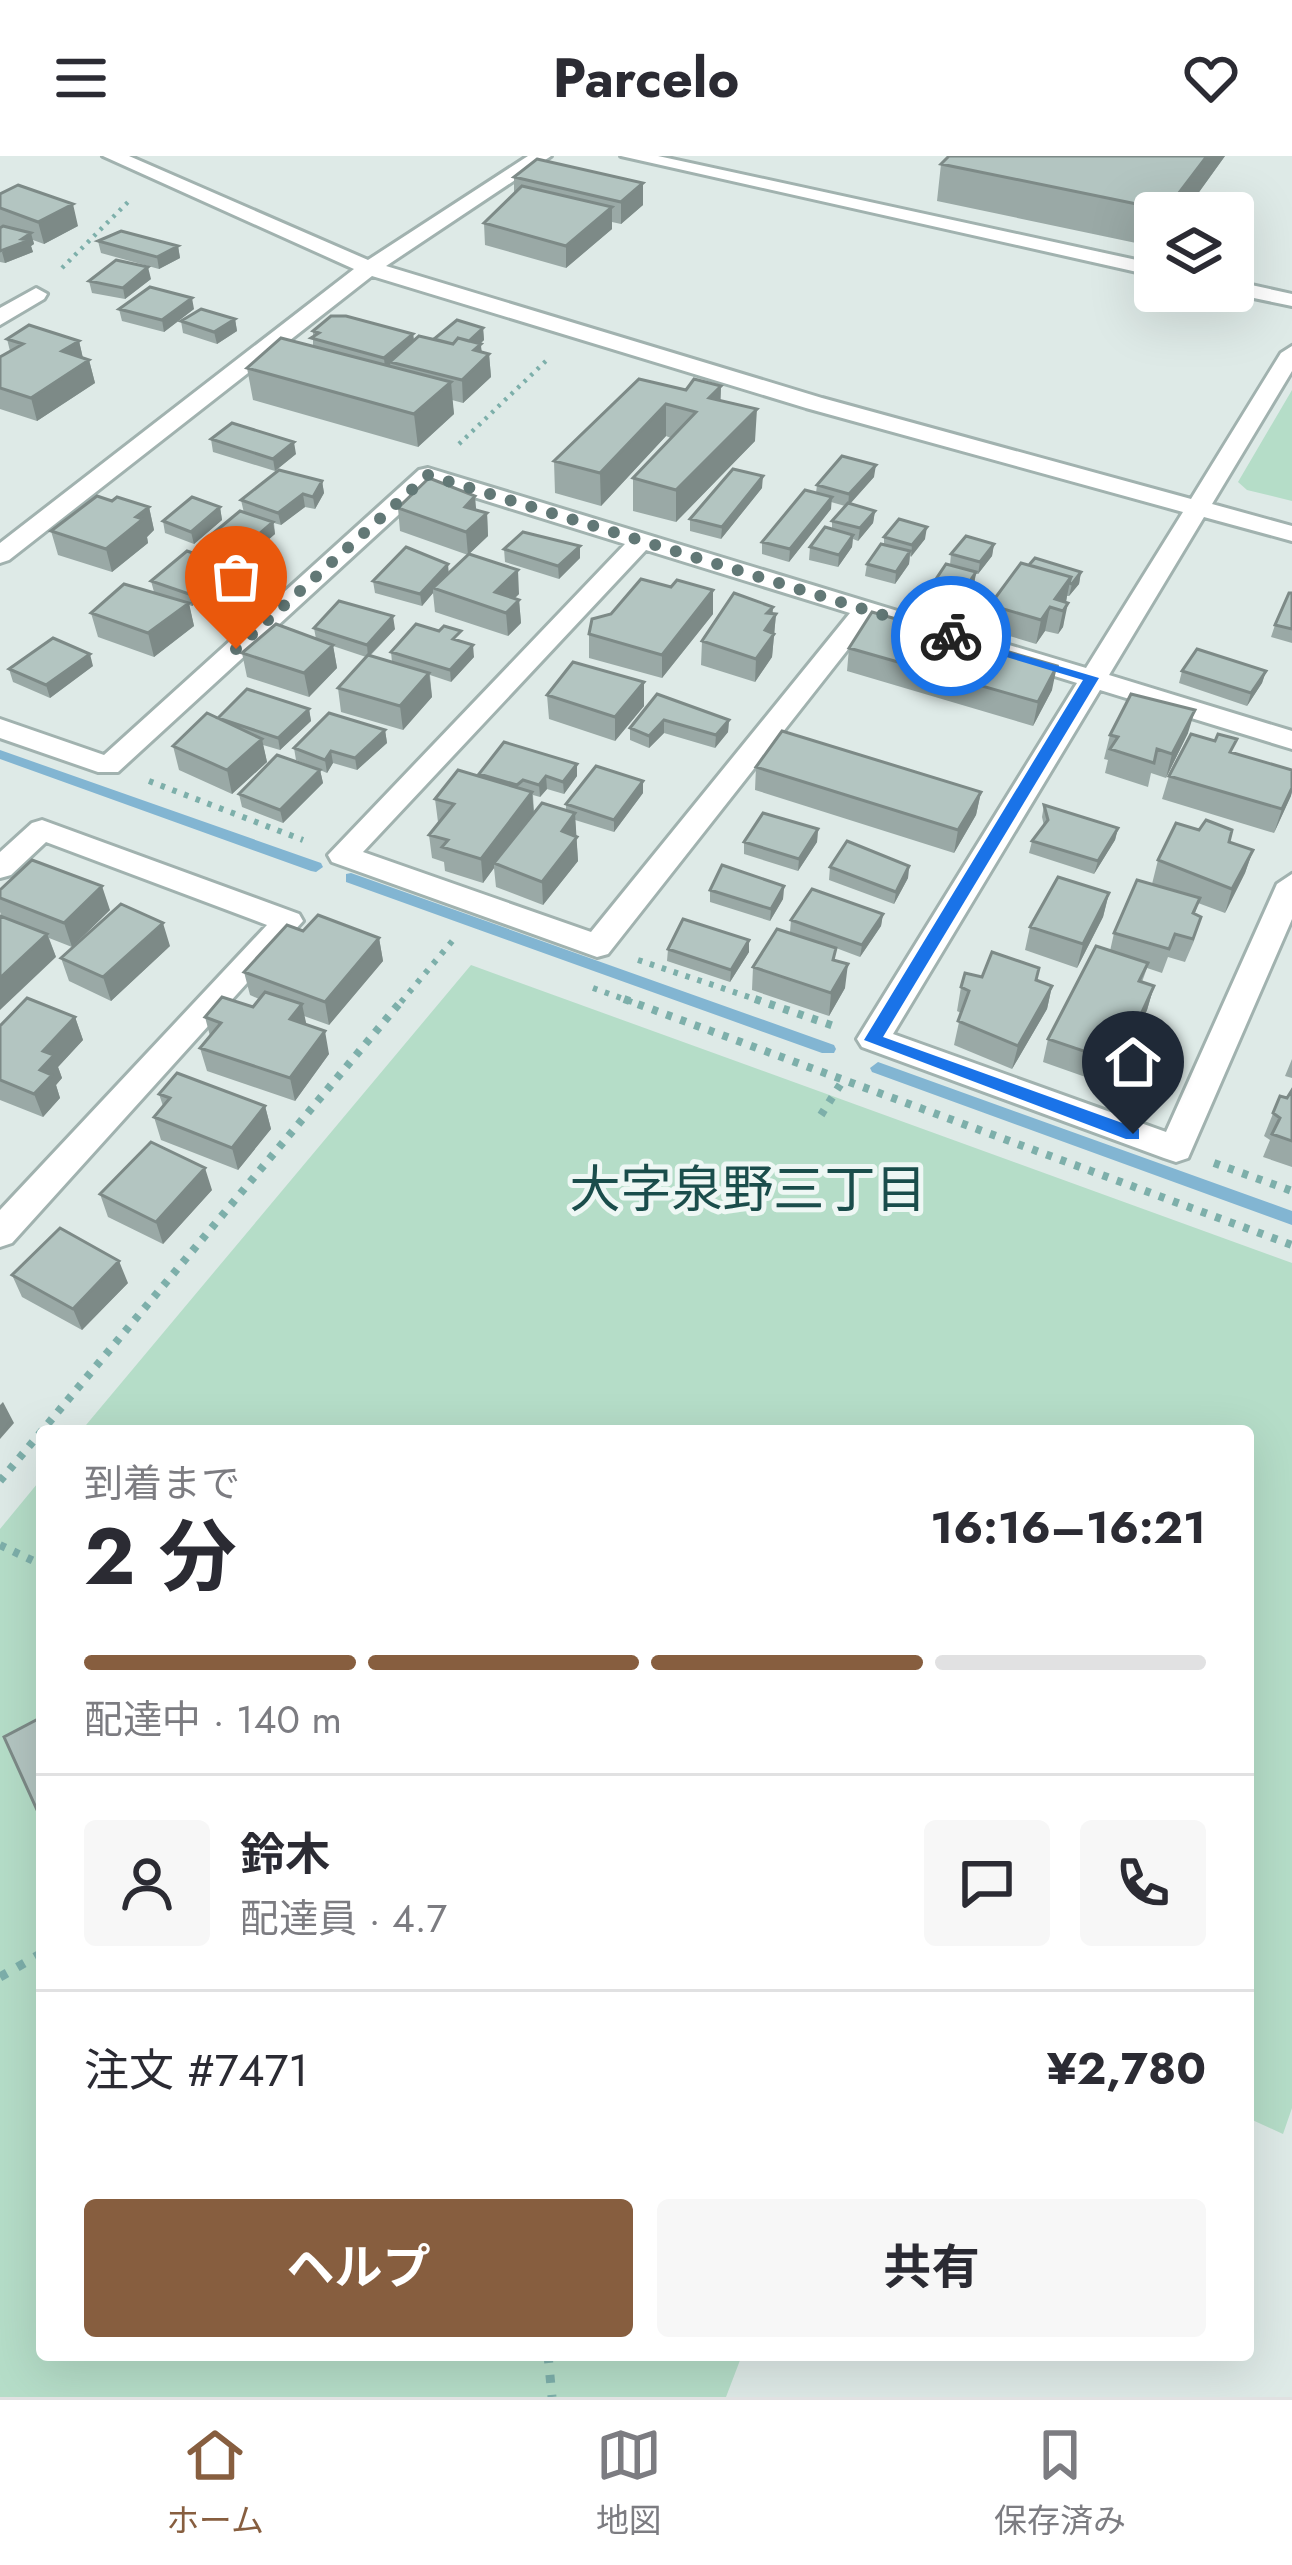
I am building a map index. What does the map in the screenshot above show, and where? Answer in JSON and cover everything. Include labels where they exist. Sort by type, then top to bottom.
[{"type":"street","points":[[113,156],[369,268],[814,403],[1292,535]]},
{"type":"street","points":[[0,555],[369,268],[541,156]]},
{"type":"street","points":[[632,156],[1134,265]]},
{"type":"street","points":[[0,284],[36,294]]},
{"type":"street","points":[[1254,292],[1292,300]]},
{"type":"street","points":[[0,318],[36,294]]},
{"type":"street","points":[[1292,353],[872,1040],[1176,1149],[1292,884]]},
{"type":"street","points":[[0,728],[108,766],[428,475],[933,631]]},
{"type":"street","points":[[642,540],[343,855],[597,946],[865,610]]},
{"type":"street","points":[[979,644],[1292,740]]},
{"type":"street","points":[[0,868],[42,830],[288,921],[0,1232]]},
{"type":"path","points":[[36,294],[128,202]]},
{"type":"path","points":[[428,475],[555,352]]},
{"type":"path","points":[[108,766],[343,855]]},
{"type":"path","points":[[46,1425],[455,938],[436,930]]},
{"type":"path","points":[[597,946],[872,1040]]},
{"type":"path","points":[[584,985],[1292,1244]]},
{"type":"path","points":[[1176,1149],[1292,1191]]},
{"type":"path","points":[[0,1480],[36,1437]]},
{"type":"path","points":[[0,1545],[36,1562]]},
{"type":"path","points":[[0,1977],[36,1956]]},
{"type":"path","points":[[549,2361],[552,2397]]},
{"type":"green space","points":[[1292,390],[1292,501],[1247,490],[1238,482]]},
{"type":"green space","points":[[471,965],[1292,1263],[1292,2108],[1283,2134],[1254,2121],[1254,1425],[86,1425]]},
{"type":"green space","points":[[36,1485],[36,2361],[740,2361],[726,2397],[0,2397],[0,1529]]},
{"type":"building","points":[[949,156],[1207,156],[1180,192],[1134,192],[1134,203],[941,164]]},
{"type":"building","points":[[537,159],[643,183],[621,202],[514,177]]},
{"type":"building","points":[[18,185],[73,204],[38,222],[0,208],[0,194]]},
{"type":"building","points":[[522,186],[612,207],[566,246],[484,223]]},
{"type":"building","points":[[3,226],[31,233],[22,239],[30,240],[0,251]]},
{"type":"building","points":[[121,231],[178,246],[157,257],[98,241]]},
{"type":"building","points":[[116,260],[148,267],[123,288],[89,281]]},
{"type":"building","points":[[150,287],[192,298],[162,320],[119,309]]},
{"type":"building","points":[[201,309],[235,319],[214,332],[181,321]]},
{"type":"building","points":[[331,316],[413,334],[384,358],[311,338]]},
{"type":"building","points":[[457,320],[483,328],[469,341],[458,338],[453,344],[434,339]]},
{"type":"building","points":[[29,325],[79,341],[62,351],[89,360],[31,398],[0,388],[0,357],[23,344],[7,339]]},
{"type":"building","points":[[419,336],[453,344],[458,338],[481,344],[474,350],[489,354],[462,380],[390,362]]},
{"type":"building","points":[[281,338],[451,382],[414,414],[247,368]]},
{"type":"building","points":[[639,379],[686,390],[694,379],[721,386],[709,398],[757,409],[676,490],[633,478],[696,412],[666,404],[600,473],[554,461]]},
{"type":"building","points":[[232,423],[294,442],[273,459],[211,439]]},
{"type":"building","points":[[842,456],[876,465],[849,494],[817,485]]},
{"type":"building","points":[[733,469],[763,476],[722,527],[690,519]]},
{"type":"building","points":[[279,470],[322,481],[313,497],[303,494],[278,513],[241,500]]},
{"type":"building","points":[[429,478],[475,496],[465,507],[487,513],[466,532],[398,508]]},
{"type":"building","points":[[805,490],[832,497],[790,549],[762,542]]},
{"type":"building","points":[[97,496],[149,507],[136,517],[143,519],[106,549],[51,531]]},
{"type":"building","points":[[192,497],[220,507],[191,532],[163,521]]},
{"type":"building","points":[[848,503],[875,511],[860,528],[832,521]]},
{"type":"building","points":[[240,511],[273,522],[259,534],[267,537],[251,551],[244,548],[235,556],[199,545]]},
{"type":"building","points":[[899,519],[927,527],[912,545],[884,537]]},
{"type":"building","points":[[825,527],[853,535],[839,555],[810,547]]},
{"type":"building","points":[[523,532],[580,546],[558,566],[504,549]]},
{"type":"building","points":[[966,536],[994,544],[980,562],[951,554]]},
{"type":"building","points":[[881,544],[910,551],[896,572],[867,564]]},
{"type":"building","points":[[406,547],[448,564],[420,594],[373,581]]},
{"type":"building","points":[[187,551],[225,564],[189,594],[151,581]]},
{"type":"building","points":[[469,554],[518,570],[495,592],[519,600],[506,613],[433,588]]},
{"type":"building","points":[[1035,558],[1081,572],[1072,584],[1071,577],[1029,565]]},
{"type":"building","points":[[1021,563],[1071,577],[1055,599],[1068,603],[1063,611],[1050,607],[1041,620],[990,605]]},
{"type":"building","points":[[946,564],[976,572],[962,593],[932,585]]},
{"type":"building","points":[[641,579],[671,587],[677,580],[713,590],[662,655],[589,634],[592,619],[611,614]]},
{"type":"building","points":[[124,584],[189,603],[148,633],[91,613]]},
{"type":"building","points":[[734,593],[773,607],[767,613],[776,614],[765,630],[774,634],[756,659],[702,641]]},
{"type":"building","points":[[1292,593],[1292,629],[1275,625]]},
{"type":"building","points":[[339,601],[393,616],[367,645],[314,628]]},
{"type":"building","points":[[872,612],[1057,666],[1038,702],[849,648]]},
{"type":"building","points":[[276,624],[333,645],[304,673],[242,653]]},
{"type":"building","points":[[416,624],[461,631],[453,639],[473,645],[450,670],[391,652]]},
{"type":"building","points":[[53,638],[90,654],[46,685],[9,669]]},
{"type":"building","points":[[1197,649],[1266,671],[1251,693],[1182,671]]},
{"type":"building","points":[[368,655],[429,673],[400,706],[338,688]]},
{"type":"building","points":[[573,662],[644,682],[615,717],[547,695]]},
{"type":"building","points":[[247,689],[309,709],[278,738],[218,718]]},
{"type":"building","points":[[657,694],[729,720],[716,735],[664,720],[649,736],[630,728]]},
{"type":"building","points":[[1131,694],[1195,710],[1172,754],[1157,749],[1154,763],[1110,749],[1118,737],[1110,735]]},
{"type":"building","points":[[207,713],[262,739],[227,770],[173,746]]},
{"type":"building","points":[[329,713],[385,730],[355,758],[331,751],[325,760],[294,748]]},
{"type":"building","points":[[782,731],[981,792],[958,830],[756,767]]},
{"type":"building","points":[[1191,734],[1215,741],[1218,734],[1237,739],[1230,752],[1292,770],[1292,788],[1282,809],[1169,776]]},
{"type":"building","points":[[504,742],[577,764],[563,782],[546,776],[539,785],[523,780],[517,785],[479,774]]},
{"type":"building","points":[[277,755],[320,770],[280,810],[239,794]]},
{"type":"building","points":[[596,766],[643,781],[614,820],[566,804]]},
{"type":"building","points":[[458,770],[532,792],[481,859],[442,847],[448,840],[429,835],[454,804],[435,799]]},
{"type":"building","points":[[542,803],[575,813],[562,831],[577,837],[542,882],[494,863]]},
{"type":"building","points":[[1044,805],[1118,828],[1098,861],[1032,841],[1048,820]]},
{"type":"building","points":[[763,813],[818,829],[799,859],[744,842]]},
{"type":"building","points":[[1206,820],[1232,830],[1229,842],[1253,850],[1232,889],[1158,860],[1176,823],[1199,830]]},
{"type":"building","points":[[847,841],[909,866],[896,892],[830,867]]},
{"type":"building","points":[[32,860],[102,886],[64,923],[0,898],[0,890]]},
{"type":"building","points":[[722,865],[784,886],[771,909],[710,890]]},
{"type":"building","points":[[1058,877],[1109,893],[1083,944],[1030,927]]},
{"type":"building","points":[[1137,880],[1200,898],[1193,913],[1201,917],[1193,939],[1175,934],[1169,949],[1114,933]]},
{"type":"building","points":[[812,889],[883,914],[862,945],[791,920]]},
{"type":"building","points":[[121,904],[163,923],[103,977],[61,958]]},
{"type":"building","points":[[318,915],[379,938],[325,1002],[244,972],[287,925],[303,931]]},
{"type":"building","points":[[0,916],[47,934],[0,978]]},
{"type":"building","points":[[683,919],[749,940],[731,970],[668,949]]},
{"type":"building","points":[[777,929],[836,948],[833,960],[848,964],[831,993],[753,967]]},
{"type":"building","points":[[1096,946],[1148,963],[1139,981],[1154,986],[1137,1023],[1120,1018],[1101,1057],[1048,1039]]},
{"type":"building","points":[[992,952],[1039,968],[1036,980],[1052,986],[1018,1046],[958,1021],[969,991],[961,987],[965,973],[982,977]]},
{"type":"building","points":[[265,992],[302,1004],[290,1019],[325,1031],[290,1078],[200,1048],[221,1023],[205,1017],[222,997],[253,1007]]},
{"type":"building","points":[[27,998],[75,1017],[43,1051],[54,1055],[40,1070],[52,1075],[34,1094],[0,1080],[0,1026]]},
{"type":"building","points":[[177,1073],[265,1106],[232,1148],[154,1117],[170,1098],[159,1094]]},
{"type":"building","points":[[1292,1090],[1292,1141],[1272,1134],[1280,1118],[1273,1113],[1280,1096],[1287,1098]]},
{"type":"building","points":[[151,1142],[205,1168],[156,1222],[100,1194]]},
{"type":"building","points":[[60,1228],[119,1261],[73,1309],[12,1275]]},
{"type":"building","points":[[36,1720],[36,1808],[4,1737]]},
{"type":"waterway","points":[[0,754],[316,867]]},
{"type":"waterway","points":[[351,878],[828,1049]]},
{"type":"waterway","points":[[878,1068],[1292,1218]]},
{"type":"way so far","points":[[236,649],[428,475],[951,636]]},
{"type":"district","name":"大字泉野三丁目","points":[[748,1189]]},
{"type":"route","points":[[951,636],[1092,678],[872,1040],[1133,1134]]}]
